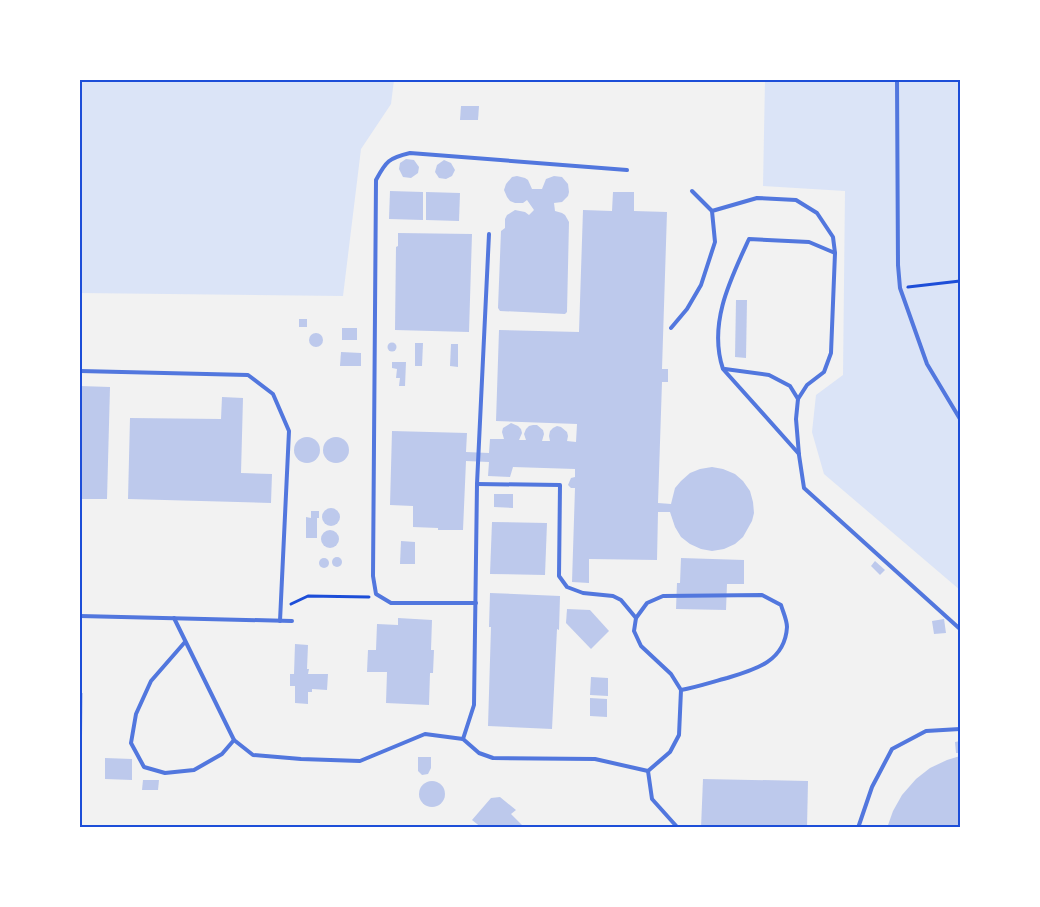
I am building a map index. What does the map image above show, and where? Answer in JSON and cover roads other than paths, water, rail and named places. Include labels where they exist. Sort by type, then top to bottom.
[{"type":"lane","points":[[897,80],[900,288],[927,364],[960,419]]},
{"type":"lane","points":[[476,603],[391,603],[376,594],[373,576],[376,180],[384,166],[394,157],[410,153],[627,170]]},
{"type":"lane","points":[[671,328],[687,309],[701,285],[714,242],[712,211],[692,191]]},
{"type":"lane","points":[[712,211],[757,198],[796,200],[817,213],[832,237],[835,254],[831,353],[824,372],[807,386],[798,399],[796,419],[804,488],[960,629]]},
{"type":"lane","points":[[463,739],[474,705],[477,484],[489,234]]},
{"type":"lane","points":[[799,455],[723,369],[718,353],[720,315],[731,279],[749,239],[809,242],[835,254]]},
{"type":"lane","points":[[723,369],[769,375],[790,386],[798,399]]},
{"type":"lane","points":[[80,371],[248,375],[273,394],[289,431],[280,621]]},
{"type":"lane","points":[[477,484],[560,485],[559,576],[567,587],[583,593],[614,596],[621,600],[636,618]]},
{"type":"lane","points":[[648,771],[670,752],[680,735],[681,690],[671,674],[641,646],[634,631],[636,618],[646,603],[663,596],[762,596],[781,605],[787,625],[784,643],[772,658],[758,669],[681,690]]},
{"type":"lane","points":[[80,616],[292,621]]},
{"type":"lane","points":[[174,618],[234,740],[253,755],[360,761],[425,734],[463,739],[479,753],[492,758],[595,759],[648,771]]},
{"type":"lane","points":[[185,642],[151,681],[136,714],[131,743],[144,767],[165,773],[194,770],[222,754],[234,740]]},
{"type":"lane","points":[[858,828],[872,787],[892,749],[926,731],[960,729]]},
{"type":"lane","points":[[648,771],[652,799],[678,828]]}]
